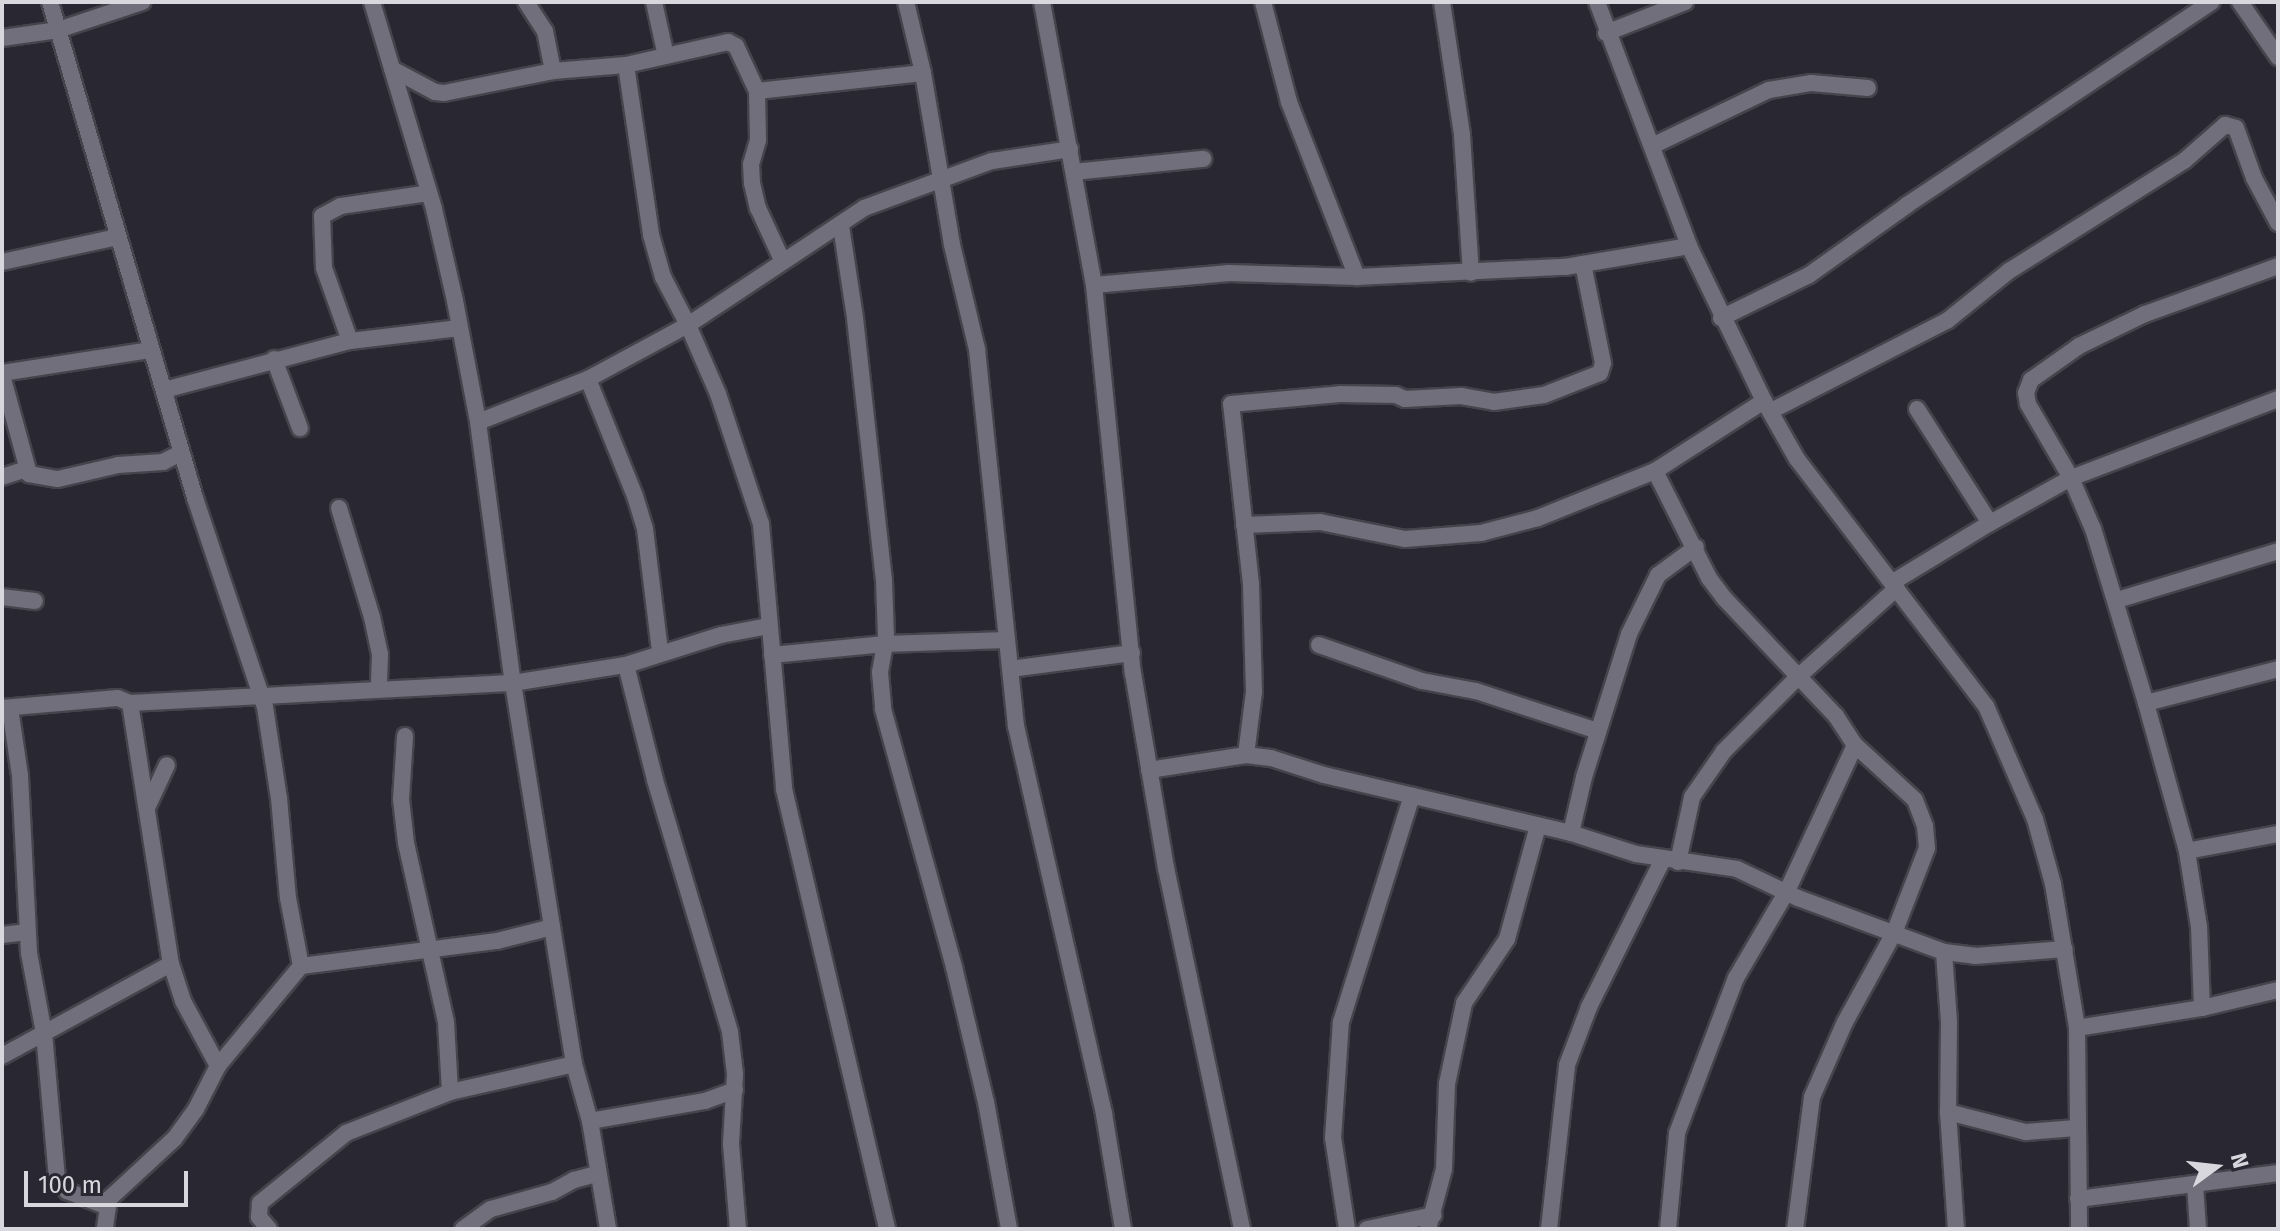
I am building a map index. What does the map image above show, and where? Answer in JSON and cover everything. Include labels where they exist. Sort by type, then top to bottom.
[{"type":"street","points":[[50,2],[181,453],[271,731],[288,898],[301,966]]},
{"type":"street","points":[[2,38],[58,30],[142,2]]},
{"type":"street","points":[[372,2],[429,193],[478,422],[513,683],[574,1064],[590,1121],[608,1229]]},
{"type":"street","points":[[526,2],[545,31],[553,71]]},
{"type":"street","points":[[654,2],[666,56]]},
{"type":"street","points":[[906,2],[923,73],[939,179],[977,349],[1016,726],[1104,1114],[1123,1229]]},
{"type":"street","points":[[1042,2],[1094,285],[1132,653],[1149,770],[1191,994],[1242,1229]]},
{"type":"street","points":[[1263,2],[1289,102],[1357,277]]},
{"type":"street","points":[[1442,2],[1462,135],[1471,273]]},
{"type":"street","points":[[1597,2],[1606,33],[1689,246],[1721,318],[1768,406],[1797,459],[1986,706],[2035,819],[2053,884],[2077,1028],[2079,1229]]},
{"type":"street","points":[[1606,33],[1685,2]]},
{"type":"street","points":[[1721,318],[1809,275],[1837,252],[2211,2]]},
{"type":"street","points":[[2240,2],[2278,57]]},
{"type":"street","points":[[392,69],[435,92],[444,93],[553,71],[626,65],[732,43],[757,91],[758,140],[751,164],[752,183],[758,208],[782,260]]},
{"type":"street","points":[[626,65],[651,235],[663,277],[718,394],[753,491],[761,524],[784,789],[887,1229]]},
{"type":"street","points":[[757,91],[923,73]]},
{"type":"street","points":[[1652,146],[1769,90],[1811,83],[1868,88]]},
{"type":"street","points":[[1244,525],[1320,522],[1405,539],[1481,533],[1538,518],[1655,471],[1768,406],[1948,320],[2009,271],[2184,161],[2225,125],[2236,128],[2254,178],[2278,223]]},
{"type":"street","points":[[478,422],[588,379],[688,325],[864,208],[992,161],[1070,149]]},
{"type":"street","points":[[1074,172],[1203,159]]},
{"type":"street","points":[[350,341],[324,268],[320,224],[324,212],[341,206],[429,193]]},
{"type":"street","points":[[841,226],[855,318],[882,566],[884,644],[880,672],[883,709],[954,967],[986,1102],[1009,1229]]},
{"type":"street","points":[[2,262],[118,237]]},
{"type":"street","points":[[1094,285],[1229,273],[1357,277],[1471,273],[1583,264],[1689,246]]},
{"type":"street","points":[[1246,755],[1254,692],[1251,584],[1230,408],[1233,403],[1284,402],[1340,394],[1396,395],[1405,399],[1461,396],[1494,402],[1544,395],[1586,379],[1600,373],[1603,363],[1583,264]]},
{"type":"street","points":[[2202,1008],[2199,927],[2187,851],[2117,600],[2093,529],[2071,478],[2028,404],[2026,393],[2031,380],[2079,346],[2145,314],[2278,266]]},
{"type":"street","points":[[164,390],[350,341],[459,328]]},
{"type":"street","points":[[151,350],[2,374],[27,469],[29,474],[58,479],[118,465],[163,462],[181,453]]},
{"type":"street","points":[[274,359],[300,428]]},
{"type":"street","points":[[588,379],[645,529],[660,652]]},
{"type":"street","points":[[1549,1229],[1567,1065],[1589,1007],[1670,860],[1692,797],[1724,751],[1895,585],[1990,523],[2071,478],[2278,399]]},
{"type":"street","points":[[1917,409],[1990,523]]},
{"type":"street","points":[[2,477],[27,469]]},
{"type":"street","points":[[1655,471],[1709,578],[1724,598],[1800,675],[1836,716],[1855,745],[1915,800],[1925,826],[1927,848],[1894,933],[1845,1022],[1812,1097],[1795,1229]]},
{"type":"street","points":[[339,508],[372,617],[380,654],[379,689]]},
{"type":"street","points":[[1571,833],[1598,731],[1629,634],[1650,586],[1666,566],[1696,547]]},
{"type":"street","points":[[2117,600],[2278,551]]},
{"type":"street","points":[[2,597],[35,601]]},
{"type":"street","points":[[108,1207],[67,1191],[57,1180],[44,1033],[27,932],[22,809],[6,708],[118,698],[130,703],[513,683],[626,665],[660,652],[769,626]]},
{"type":"street","points":[[772,655],[884,644],[1007,640]]},
{"type":"street","points":[[1319,645],[1422,681],[1476,691],[1598,731]]},
{"type":"street","points":[[1010,669],[1132,653]]},
{"type":"street","points":[[626,665],[655,780],[730,1032],[735,1090],[731,1144],[738,1229]]},
{"type":"street","points":[[2146,703],[2278,669]]},
{"type":"street","points":[[130,703],[171,964],[183,1001],[218,1066]]},
{"type":"street","points":[[405,736],[401,799],[406,843],[446,1022],[450,1092]]},
{"type":"street","points":[[1668,1229],[1677,1133],[1736,978],[1787,891],[1855,745]]},
{"type":"street","points":[[1149,770],[1246,755],[1571,833],[1670,860],[1737,869],[1944,952],[1975,956],[2065,949]]},
{"type":"street","points":[[147,808],[167,765]]},
{"type":"street","points":[[1347,1229],[1333,1138],[1341,1022],[1412,796]]},
{"type":"street","points":[[1367,1229],[1431,1222],[1444,1169],[1447,1084],[1464,1003],[1507,939],[1538,826]]},
{"type":"street","points":[[2187,851],[2278,834]]},
{"type":"street","points":[[105,1229],[114,1192],[175,1138],[196,1109],[218,1066],[301,966],[497,941],[552,927]]},
{"type":"street","points":[[2,935],[27,932]]},
{"type":"street","points":[[1944,952],[1949,1022],[1948,1112],[1956,1229]]},
{"type":"street","points":[[2,1056],[171,964]]},
{"type":"street","points":[[2077,1028],[2202,1008],[2278,990]]},
{"type":"street","points":[[269,1229],[259,1217],[260,1203],[346,1133],[450,1092],[574,1064]]},
{"type":"street","points":[[590,1121],[705,1101],[735,1090]]},
{"type":"street","points":[[1948,1112],[2026,1132],[2076,1128]]},
{"type":"street","points":[[2078,1199],[2278,1173]]},
{"type":"street","points":[[463,1229],[491,1209],[552,1192],[574,1180],[597,1174]]},
{"type":"street","points":[[2195,1184],[2198,1229]]}]
